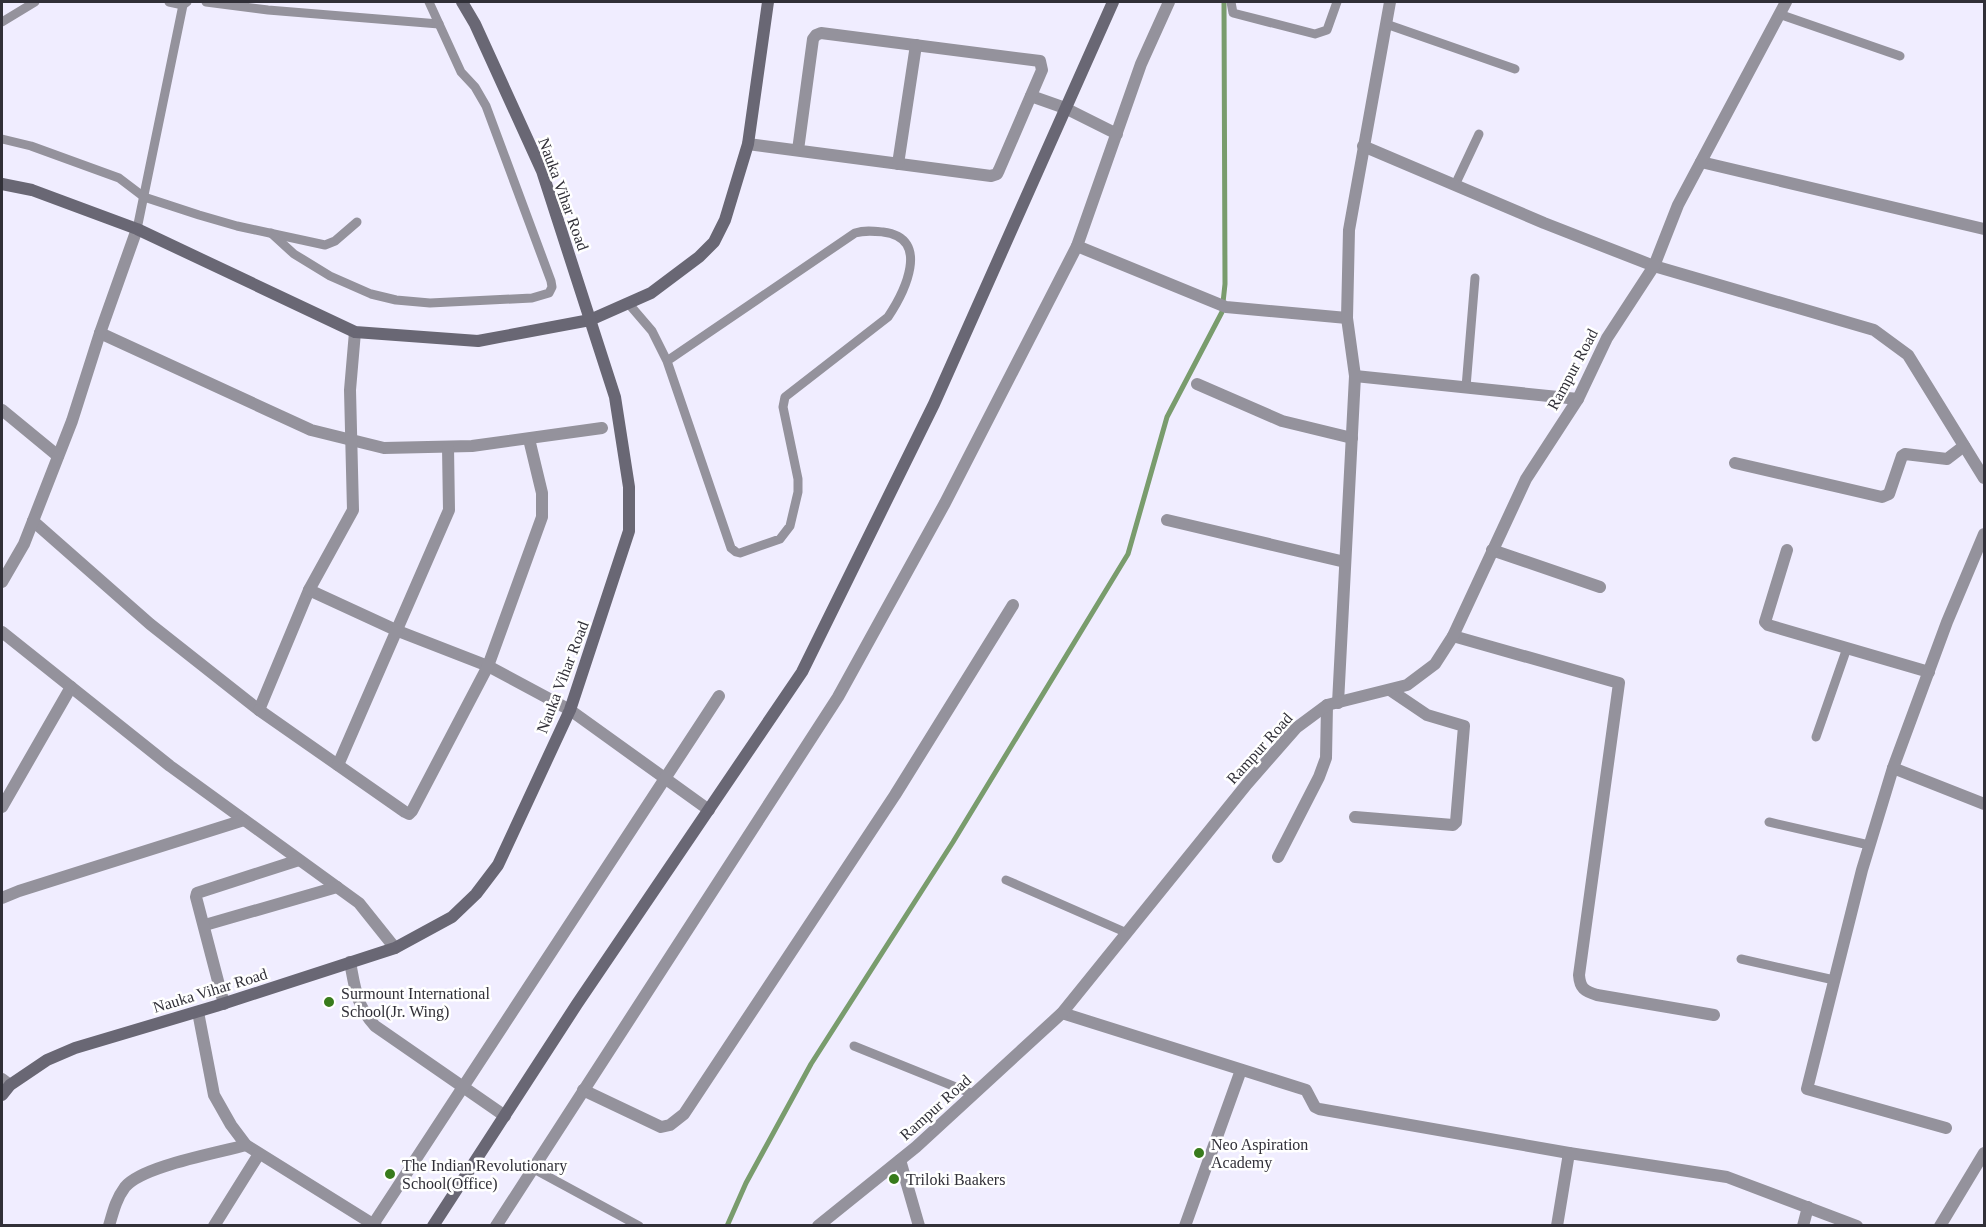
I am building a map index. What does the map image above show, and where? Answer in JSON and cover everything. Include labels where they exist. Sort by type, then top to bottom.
[{"type":"street","name":"Nauka Vihar Road","points":[[4,1086],[47,1060],[75,1048],[224,1004],[395,948],[452,917],[476,894],[498,865],[570,710],[629,531],[629,487],[615,397],[542,171],[475,24],[462,2]]},
{"type":"street","points":[[2,184],[32,190],[137,230],[355,332],[478,341],[590,320],[651,293],[699,257],[714,242],[725,220],[748,144],[768,2]]},
{"type":"street","points":[[433,1226],[802,672],[934,404],[1113,2]]},
{"type":"street","points":[[496,1226],[838,697],[945,502],[1077,246],[1141,64],[1169,2]]},
{"type":"street","points":[[1278,857],[1319,777],[1326,758],[1346,562],[1355,376],[1347,318],[1349,230],[1390,2]]},
{"type":"street","name":"Rampur Road","points":[[818,1226],[900,1160],[1062,1012],[1296,728],[1333,704],[1407,685],[1436,664],[1453,636],[1526,478],[1578,399],[1607,338],[1654,266],[1678,205],[1786,2]]},
{"type":"street","points":[[748,144],[992,176],[997,174],[1042,70],[1040,61],[816,34],[813,39],[798,150]]},
{"type":"street","points":[[898,164],[916,45]]},
{"type":"street","points":[[1031,96],[1065,108],[1117,134]]},
{"type":"street","points":[[1363,146],[1544,223],[1654,266],[1874,330],[1908,355],[1984,478]]},
{"type":"street","points":[[1701,162],[1984,229]]},
{"type":"street","points":[[2,582],[24,544],[72,422],[100,333],[137,230]]},
{"type":"street","points":[[1077,246],[1226,308],[1347,318]]},
{"type":"street","points":[[259,710],[309,590],[353,510],[350,390],[355,332]]},
{"type":"street","points":[[100,333],[311,430],[384,448],[472,446],[602,428]]},
{"type":"street","points":[[1355,376],[1578,399]]},
{"type":"street","points":[[1197,384],[1282,420],[1352,438]]},
{"type":"street","points":[[2,410],[58,456]]},
{"type":"street","points":[[33,521],[150,624],[259,710],[409,814],[488,666],[542,517],[542,493],[529,439]]},
{"type":"street","points":[[1735,463],[1882,497],[1889,494],[1902,456],[1905,454],[1947,459],[1964,446]]},
{"type":"street","points":[[338,765],[449,510],[448,447]]},
{"type":"street","points":[[1167,519],[1346,562]]},
{"type":"street","points":[[1946,1128],[1807,1089],[1869,845],[1893,768],[1984,534]]},
{"type":"street","points":[[1492,550],[1600,587]]},
{"type":"street","points":[[1788,550],[1765,622],[1929,672]]},
{"type":"street","points":[[309,590],[398,631],[488,666],[570,710],[709,810]]},
{"type":"street","points":[[583,1090],[661,1127],[670,1125],[684,1114],[895,795],[1013,605]]},
{"type":"street","points":[[2,632],[170,766],[359,903],[395,948]]},
{"type":"street","points":[[1453,636],[1619,683],[1579,975],[1580,986],[1586,992],[1597,995],[1714,1015]]},
{"type":"street","points":[[2,807],[71,687]]},
{"type":"street","points":[[1355,817],[1453,825],[1456,822],[1464,726],[1427,715],[1390,690]]},
{"type":"street","points":[[198,1012],[214,1095],[231,1125],[246,1145],[373,1225],[719,696]]},
{"type":"street","points":[[1893,768],[1984,804]]},
{"type":"street","points":[[2,898],[244,820]]},
{"type":"street","points":[[224,1004],[196,897],[199,891],[300,860]]},
{"type":"street","points":[[204,925],[337,887]]},
{"type":"street","points":[[350,962],[358,1001],[364,1014],[375,1026],[505,1116]]},
{"type":"street","points":[[1062,1012],[1306,1090],[1319,1110],[1569,1153],[1727,1177],[1857,1226]]},
{"type":"street","points":[[1185,1226],[1241,1070]]},
{"type":"street","points":[[109,1226],[117,1199],[126,1185],[142,1174],[246,1145]]},
{"type":"street","points":[[1557,1226],[1569,1153]]},
{"type":"street","points":[[1940,1226],[1984,1153]]},
{"type":"street","points":[[214,1226],[259,1154]]},
{"type":"street","points":[[900,1160],[919,1226]]},
{"type":"street","points":[[1803,1226],[1808,1207]]},
{"type":"lane","points":[[2,22],[35,2]]},
{"type":"lane","points":[[137,230],[185,3],[170,2]]},
{"type":"lane","points":[[206,2],[268,10],[439,24]]},
{"type":"lane","points":[[271,234],[294,254],[330,276],[371,294],[396,300],[430,303],[531,298],[549,293],[552,287],[551,281],[486,106],[475,87],[461,72],[429,2]]},
{"type":"lane","points":[[1231,2],[1233,13],[1315,34],[1327,30],[1337,2]]},
{"type":"lane","points":[[1779,14],[1900,56]]},
{"type":"lane","points":[[1386,24],[1515,69]]},
{"type":"lane","points":[[1455,185],[1479,134]]},
{"type":"lane","points":[[2,139],[31,146],[119,178],[144,196],[228,224],[325,245],[335,241],[357,222]]},
{"type":"lane","points":[[628,303],[652,331],[667,361],[731,548],[740,552],[780,539],[790,526],[798,492],[798,479],[783,403],[786,398],[888,317],[897,304],[910,271],[911,257],[907,244],[892,233],[871,231],[855,233],[667,361]]},
{"type":"lane","points":[[1466,387],[1475,279]]},
{"type":"lane","points":[[1816,737],[1847,648]]},
{"type":"lane","points":[[1768,822],[1869,845]]},
{"type":"lane","points":[[1006,880],[1127,933]]},
{"type":"lane","points":[[1741,959],[1834,980]]},
{"type":"lane","points":[[854,1046],[973,1094]]},
{"type":"lane","points":[[534,1169],[639,1226]]},
{"type":"waterway","points":[[727,1226],[746,1183],[811,1064],[953,842],[1128,554],[1167,417],[1222,312],[1225,284],[1224,2]]},
{"type":"place","name":"Surmount International School(Jr. Wing)","points":[[329,1002]]},
{"type":"place","name":"Neo Aspiration Academy","points":[[1199,1153]]},
{"type":"place","name":"The Indian Revolutionary School(Office)","points":[[390,1174]]},
{"type":"place","name":"Triloki Baakers","points":[[894,1179]]}]
